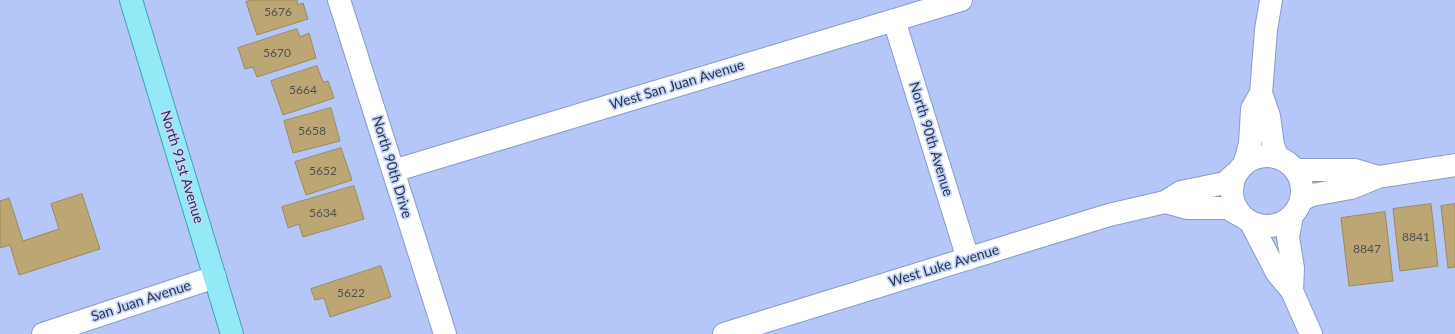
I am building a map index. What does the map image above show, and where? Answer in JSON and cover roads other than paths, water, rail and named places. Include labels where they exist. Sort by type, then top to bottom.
[{"type":"main road","name":"North 91st Avenue","points":[[131,0],[232,334]]},
{"type":"street","name":"North 90th Drive","points":[[339,0],[445,334]]},
{"type":"street","name":"West San Juan Avenue","points":[[393,171],[961,0]]},
{"type":"street","points":[[1272,0],[1266,30],[1261,93],[1269,116],[1273,145],[1286,164],[1300,179],[1302,190],[1288,237],[1293,268],[1292,291]]},
{"type":"street","name":"North 90th Avenue","points":[[894,20],[968,259]]},
{"type":"street","points":[[1261,93],[1252,109],[1250,144],[1233,184],[1232,195],[1235,206],[1246,219],[1277,273],[1292,291],[1311,334]]},
{"type":"street","points":[[1240,169],[1254,158],[1266,156],[1286,164],[1355,170],[1378,177]]},
{"type":"street","points":[[1246,219],[1261,226],[1272,226],[1283,222],[1312,194],[1351,188],[1378,177],[1455,165]]},
{"type":"street","name":"West Luke Avenue","points":[[724,334],[1109,215],[1165,202],[1181,192],[1226,183],[1240,169]]},
{"type":"street","name":"West Luke Avenue","points":[[1165,202],[1187,208],[1227,208],[1246,219]]},
{"type":"street","name":"San Juan Avenue","points":[[43,334],[215,277]]}]
